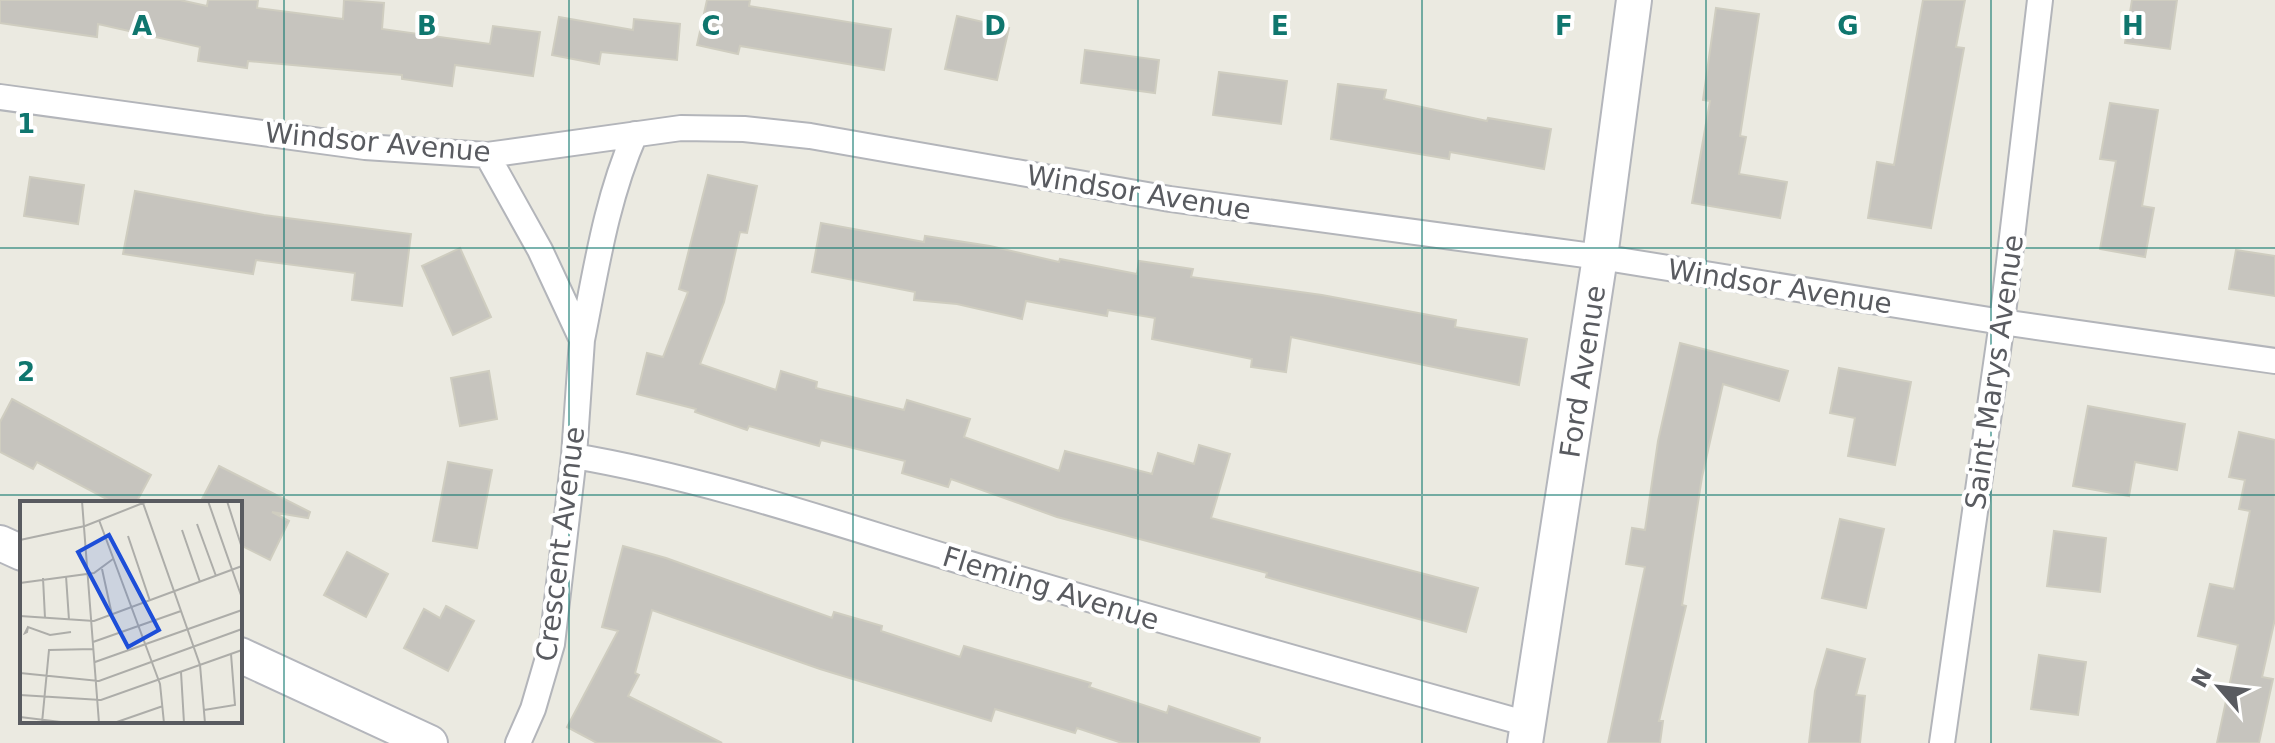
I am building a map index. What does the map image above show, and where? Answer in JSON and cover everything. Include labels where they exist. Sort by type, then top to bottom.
[{"type":"street","name":"Ford Avenue","points":[[1527,734],[1600,257],[1634,0]]},
{"type":"street","name":"Saint Marys Avenue","points":[[1942,743],[2002,322],[2040,0]]},
{"type":"street","name":"Windsor Avenue","points":[[0,97],[365,147],[487,155],[681,128],[744,129],[810,136],[1170,199],[1600,257],[2002,322],[2275,361]]},
{"type":"street","name":"Crescent Avenue","points":[[518,743],[533,709],[552,644],[574,456],[582,340],[604,226],[620,169],[635,134]]},
{"type":"street","name":"Crescent Avenue","points":[[487,155],[540,250],[582,340]]},
{"type":"street","name":"Fleming Avenue","points":[[574,456],[623,464],[751,499],[1527,734]]},
{"type":"street","points":[[0,543],[20,552]]},
{"type":"street","points":[[242,656],[430,743]]},
{"type":"building","points":[[0,0],[180,0],[207,6],[208,0],[258,0],[257,8],[343,19],[344,0],[347,0],[384,3],[382,29],[490,44],[493,26],[540,32],[533,76],[455,65],[452,86],[402,79],[402,75],[248,61],[247,68],[198,61],[200,47],[98,24],[97,37],[0,23]]},
{"type":"building","points":[[707,0],[750,0],[749,6],[891,29],[884,70],[740,46],[738,54],[697,45]]},
{"type":"building","points":[[1923,0],[1965,0],[1956,47],[1964,48],[1931,228],[1868,218],[1877,162],[1894,165]]},
{"type":"building","points":[[2132,0],[2177,0],[2170,49],[2125,43]]},
{"type":"building","points":[[1716,8],[1759,14],[1740,136],[1746,137],[1739,174],[1787,182],[1780,218],[1692,203],[1710,101],[1703,100]]},
{"type":"building","points":[[957,16],[1009,28],[997,80],[945,69]]},
{"type":"building","points":[[559,17],[633,30],[634,19],[680,24],[677,60],[601,52],[599,64],[552,55]]},
{"type":"building","points":[[1085,50],[1159,60],[1155,93],[1081,83]]},
{"type":"building","points":[[1219,72],[1287,81],[1281,124],[1213,115]]},
{"type":"building","points":[[1338,84],[1386,90],[1384,99],[1487,121],[1488,118],[1551,129],[1544,169],[1450,152],[1449,159],[1331,139]]},
{"type":"building","points":[[2110,103],[2158,110],[2142,206],[2154,208],[2145,257],[2100,249],[2116,161],[2100,159]]},
{"type":"building","points":[[708,175],[757,186],[747,233],[740,232],[724,302],[700,364],[776,390],[781,371],[817,382],[816,388],[904,410],[907,400],[970,419],[964,437],[1059,471],[1065,451],[1152,474],[1158,453],[1194,464],[1199,445],[1230,454],[1211,518],[1478,588],[1466,632],[1266,577],[1267,573],[1057,517],[951,479],[948,487],[902,473],[905,461],[821,440],[819,446],[749,426],[747,430],[695,412],[696,409],[637,394],[647,353],[663,357],[688,292],[679,289]]},
{"type":"building","points":[[30,177],[84,185],[78,224],[24,216]]},
{"type":"building","points":[[135,191],[264,215],[411,234],[402,306],[352,300],[355,273],[256,260],[253,274],[123,254]]},
{"type":"building","points":[[821,223],[924,242],[925,236],[990,246],[1059,262],[1060,259],[1137,274],[1139,261],[1193,269],[1191,277],[1322,295],[1456,320],[1455,327],[1527,339],[1519,385],[1291,337],[1286,372],[1251,367],[1252,359],[1152,339],[1155,318],[1108,310],[1107,316],[1026,301],[1022,319],[957,304],[914,300],[915,292],[812,272]]},
{"type":"building","points":[[460,248],[491,317],[453,335],[422,266]]},
{"type":"building","points":[[2236,250],[2275,256],[2275,296],[2229,289]]},
{"type":"building","points":[[1680,343],[1788,371],[1779,401],[1723,384],[1702,477],[1682,605],[1686,606],[1659,721],[1663,721],[1660,743],[1608,743],[1645,567],[1626,564],[1632,528],[1645,530],[1658,441]]},
{"type":"building","points":[[1839,368],[1911,382],[1895,465],[1848,456],[1855,418],[1830,413]]},
{"type":"building","points":[[489,371],[497,419],[460,426],[451,378]]},
{"type":"building","points":[[12,399],[151,475],[137,501],[110,501],[37,462],[33,469],[0,452],[0,422]]},
{"type":"building","points":[[2088,406],[2185,424],[2177,470],[2135,462],[2129,496],[2073,486]]},
{"type":"building","points":[[2239,432],[2275,440],[2275,619],[2262,677],[2273,679],[2259,743],[2217,743],[2238,645],[2198,636],[2210,584],[2234,589],[2250,511],[2239,509],[2245,480],[2229,477]]},
{"type":"building","points":[[448,462],[492,470],[477,548],[433,541]]},
{"type":"building","points":[[219,466],[310,512],[308,518],[272,512],[289,521],[270,560],[242,546],[242,501],[201,501]]},
{"type":"building","points":[[1840,519],[1884,529],[1866,608],[1822,598]]},
{"type":"building","points":[[2054,531],[2106,538],[2100,592],[2047,586]]},
{"type":"building","points":[[623,546],[666,558],[832,618],[834,612],[882,626],[881,631],[960,657],[964,646],[1091,683],[1089,687],[1167,713],[1169,706],[1260,738],[1259,743],[1122,743],[1077,728],[1075,733],[995,709],[991,721],[820,669],[652,610],[635,673],[639,675],[628,696],[722,743],[597,743],[567,727],[618,631],[602,627]]},
{"type":"building","points":[[347,552],[388,574],[366,617],[324,595]]},
{"type":"building","points":[[446,606],[474,621],[448,671],[404,648],[424,609],[440,618]]},
{"type":"building","points":[[1827,649],[1865,659],[1856,695],[1865,696],[1860,743],[1809,743],[1815,691]]},
{"type":"building","points":[[2039,655],[2086,662],[2078,715],[2031,709]]}]
